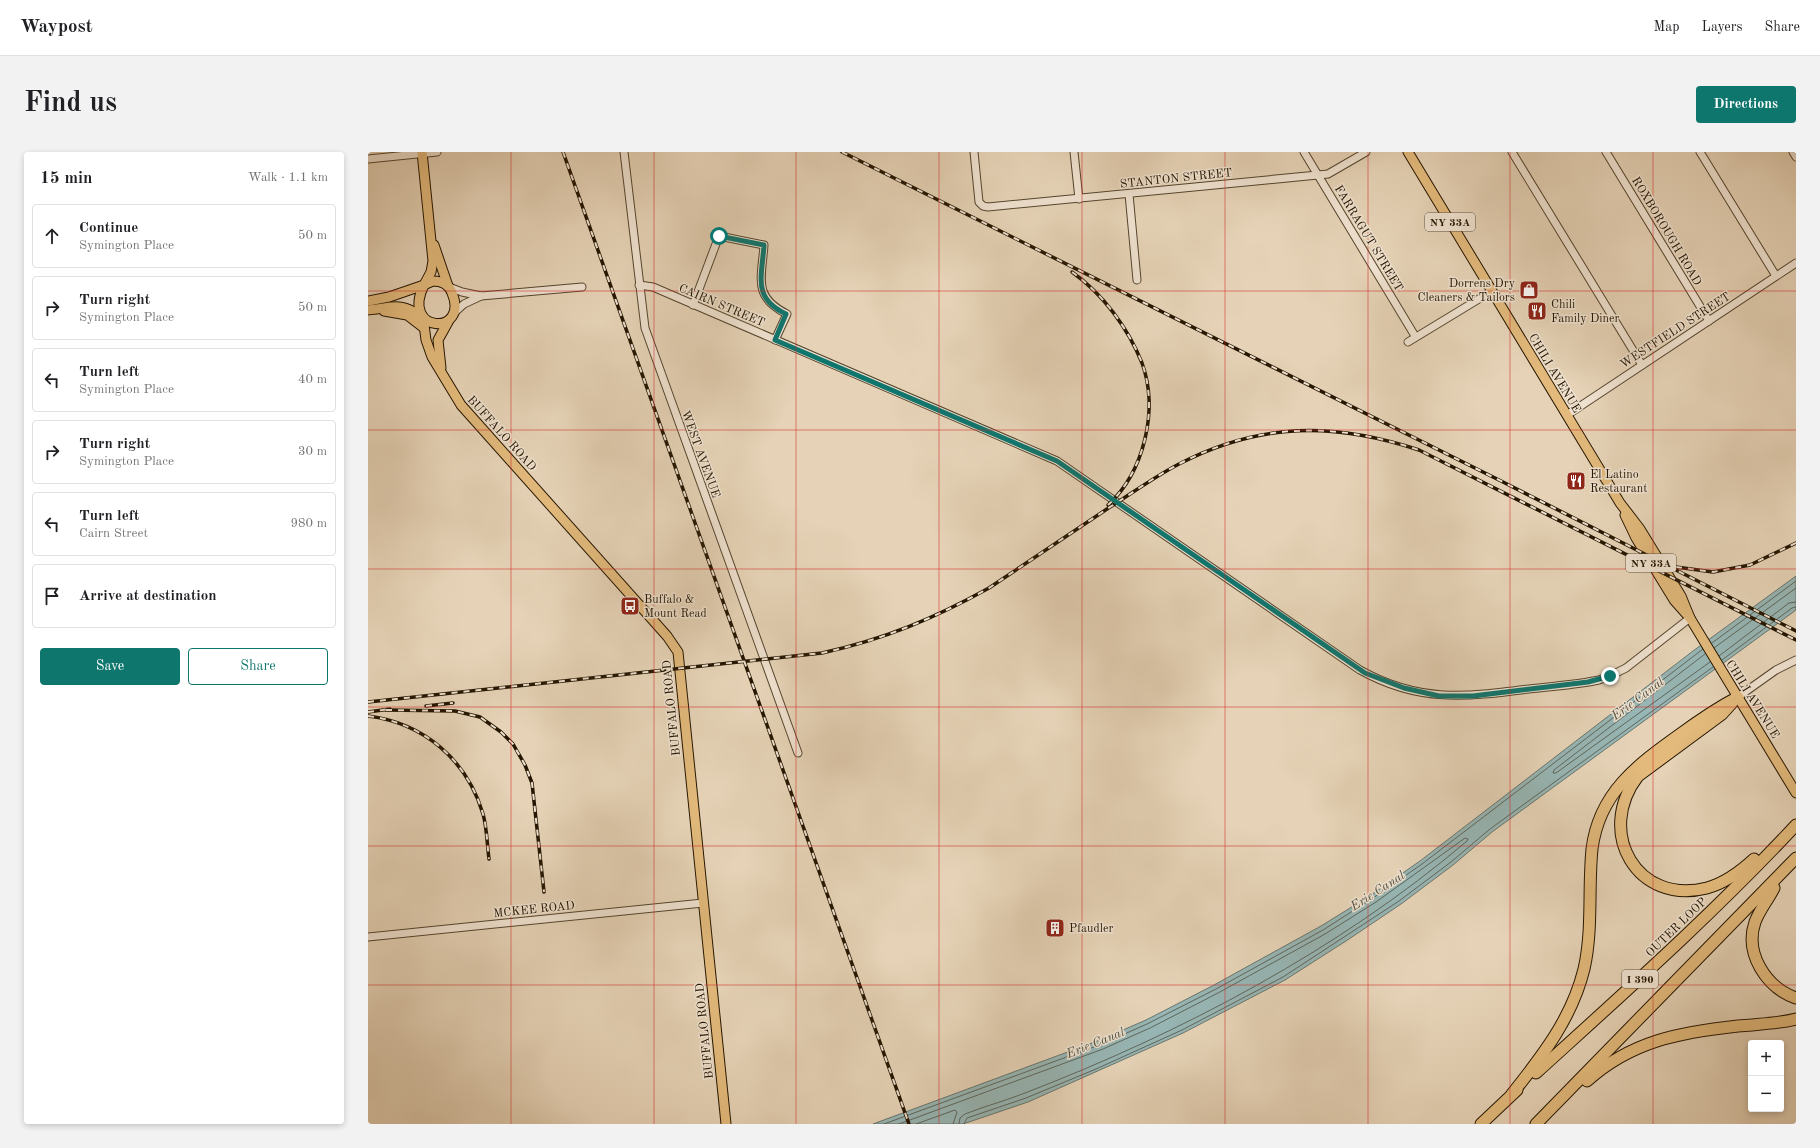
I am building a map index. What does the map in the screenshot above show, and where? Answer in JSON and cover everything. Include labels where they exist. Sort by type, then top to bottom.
[{"type":"highway","points":[[1738,697],[1722,714],[1638,776],[1630,787],[1624,801],[1620,824],[1623,844],[1630,859],[1641,873],[1650,880],[1660,886],[1671,889],[1694,890],[1708,888],[1743,870],[1764,850],[1795,826]]},
{"type":"highway","points":[[1512,1094],[1556,1038],[1577,992],[1588,943],[1592,849],[1600,820],[1611,795],[1644,760],[1718,707],[1738,697]]},
{"type":"highway","name":"OUTER LOOP","points":[[1481,1124],[1512,1094],[1673,949],[1738,886],[1795,826]]},
{"type":"highway","name":"I 390","points":[[1536,1124],[1796,858]]},
{"type":"highway","points":[[1780,875],[1773,890],[1761,906],[1754,924],[1753,946],[1755,957],[1766,976],[1783,993],[1796,998]]},
{"type":"highway","points":[[1536,1124],[1611,1062],[1649,1043],[1687,1032],[1796,1020]]},
{"type":"main road","name":"CHILI AVENUE","points":[[1408,152],[1620,503],[1636,538],[1674,600],[1690,618],[1796,793]]},
{"type":"main road","points":[[422,153],[430,226],[432,268],[424,285],[419,302],[423,317]]},
{"type":"main road","points":[[370,310],[398,306],[408,308],[430,323],[437,325],[444,324],[451,317],[454,299],[448,286],[430,226]]},
{"type":"main road","points":[[368,300],[389,297],[437,281],[448,286]]},
{"type":"main road","points":[[370,310],[402,313],[415,320],[424,328]]},
{"type":"main road","name":"BUFFALO ROAD","points":[[423,317],[424,328],[432,357],[454,396],[471,418],[502,450],[675,646],[679,659],[726,1124]]},
{"type":"main road","name":"BUFFALO ROAD","points":[[442,375],[437,345],[439,336],[451,317]]},
{"type":"street","points":[[368,159],[437,152]]},
{"type":"street","name":"WEST AVENUE","points":[[624,152],[643,323],[654,358],[798,753]]},
{"type":"street","name":"STANTON STREET","points":[[974,152],[978,197],[983,206],[988,207],[1332,173],[1366,152]]},
{"type":"street","points":[[1074,152],[1079,199]]},
{"type":"street","name":"FARRAGUT STREET","points":[[1304,152],[1416,336]]},
{"type":"street","points":[[1512,152],[1642,365]]},
{"type":"street","name":"ROXBOROUGH ROAD","points":[[1606,152],[1709,321]]},
{"type":"street","points":[[1700,152],[1776,276]]},
{"type":"street","points":[[1793,152],[1796,157]]},
{"type":"street","points":[[1129,194],[1137,280]]},
{"type":"street","points":[[693,305],[719,236],[764,245],[762,292],[770,305],[786,314],[775,340]]},
{"type":"street","name":"WESTFIELD STREET","points":[[1567,415],[1796,263]]},
{"type":"street","name":"CAIRN STREET","points":[[639,285],[653,287],[1057,461],[1360,670],[1404,688],[1439,696],[1473,696],[1599,680],[1626,668],[1690,618]]},
{"type":"street","points":[[448,286],[462,292],[481,296],[582,287]]},
{"type":"street","points":[[1408,342],[1492,291]]},
{"type":"street","points":[[451,317],[464,304],[481,296]]},
{"type":"street","points":[[1738,697],[1776,670],[1796,660]]},
{"type":"street","name":"MCKEE ROAD","points":[[368,937],[703,903]]},
{"type":"water","name":"Erie Canal","points":[[1796,576],[1796,610],[1492,832],[1453,865],[1401,904],[1285,980],[1183,1033],[1028,1102],[963,1124],[873,1124],[1100,1040],[1146,1020],[1214,985],[1321,926],[1371,895],[1420,861],[1693,651]]},
{"type":"railway","points":[[563,152],[909,1124]]},
{"type":"railway","points":[[842,152],[1503,482],[1796,631]]},
{"type":"railway","points":[[1072,272],[1104,301],[1122,325],[1130,337],[1142,363],[1147,381],[1149,400],[1145,439],[1131,476],[1108,505]]},
{"type":"railway","points":[[368,702],[822,653],[867,641],[908,627],[989,588],[1107,509],[1179,464],[1209,450],[1239,440],[1268,434],[1298,431],[1327,431],[1357,434],[1419,450],[1796,640]]},
{"type":"railway","points":[[1676,567],[1713,572],[1750,565],[1796,543]]},
{"type":"railway","points":[[426,706],[453,703]]},
{"type":"railway","points":[[368,712],[390,709]]},
{"type":"railway","points":[[386,710],[455,711],[480,717],[501,732],[513,744],[525,765],[532,783],[544,892]]},
{"type":"railway","points":[[368,716],[388,720],[425,736],[440,747],[454,761],[466,777],[476,795],[483,814],[489,859]]},
{"type":"place","name":"Dorrens Dry Cleaners & Tailors","points":[[1529,290]]},
{"type":"place","name":"Chili Family Diner","points":[[1537,311]]},
{"type":"place","name":"El Latino Restaurant","points":[[1576,481]]},
{"type":"place","name":"Buffalo & Mount Read","points":[[630,606]]},
{"type":"place","name":"Pfaudler","points":[[1055,928]]},
{"type":"route","points":[[719,236],[756,242],[764,245],[762,292],[764,298],[770,305],[786,314],[775,340],[1057,461],[1365,673],[1404,688],[1439,696],[1473,696],[1588,682],[1610,676]]}]
